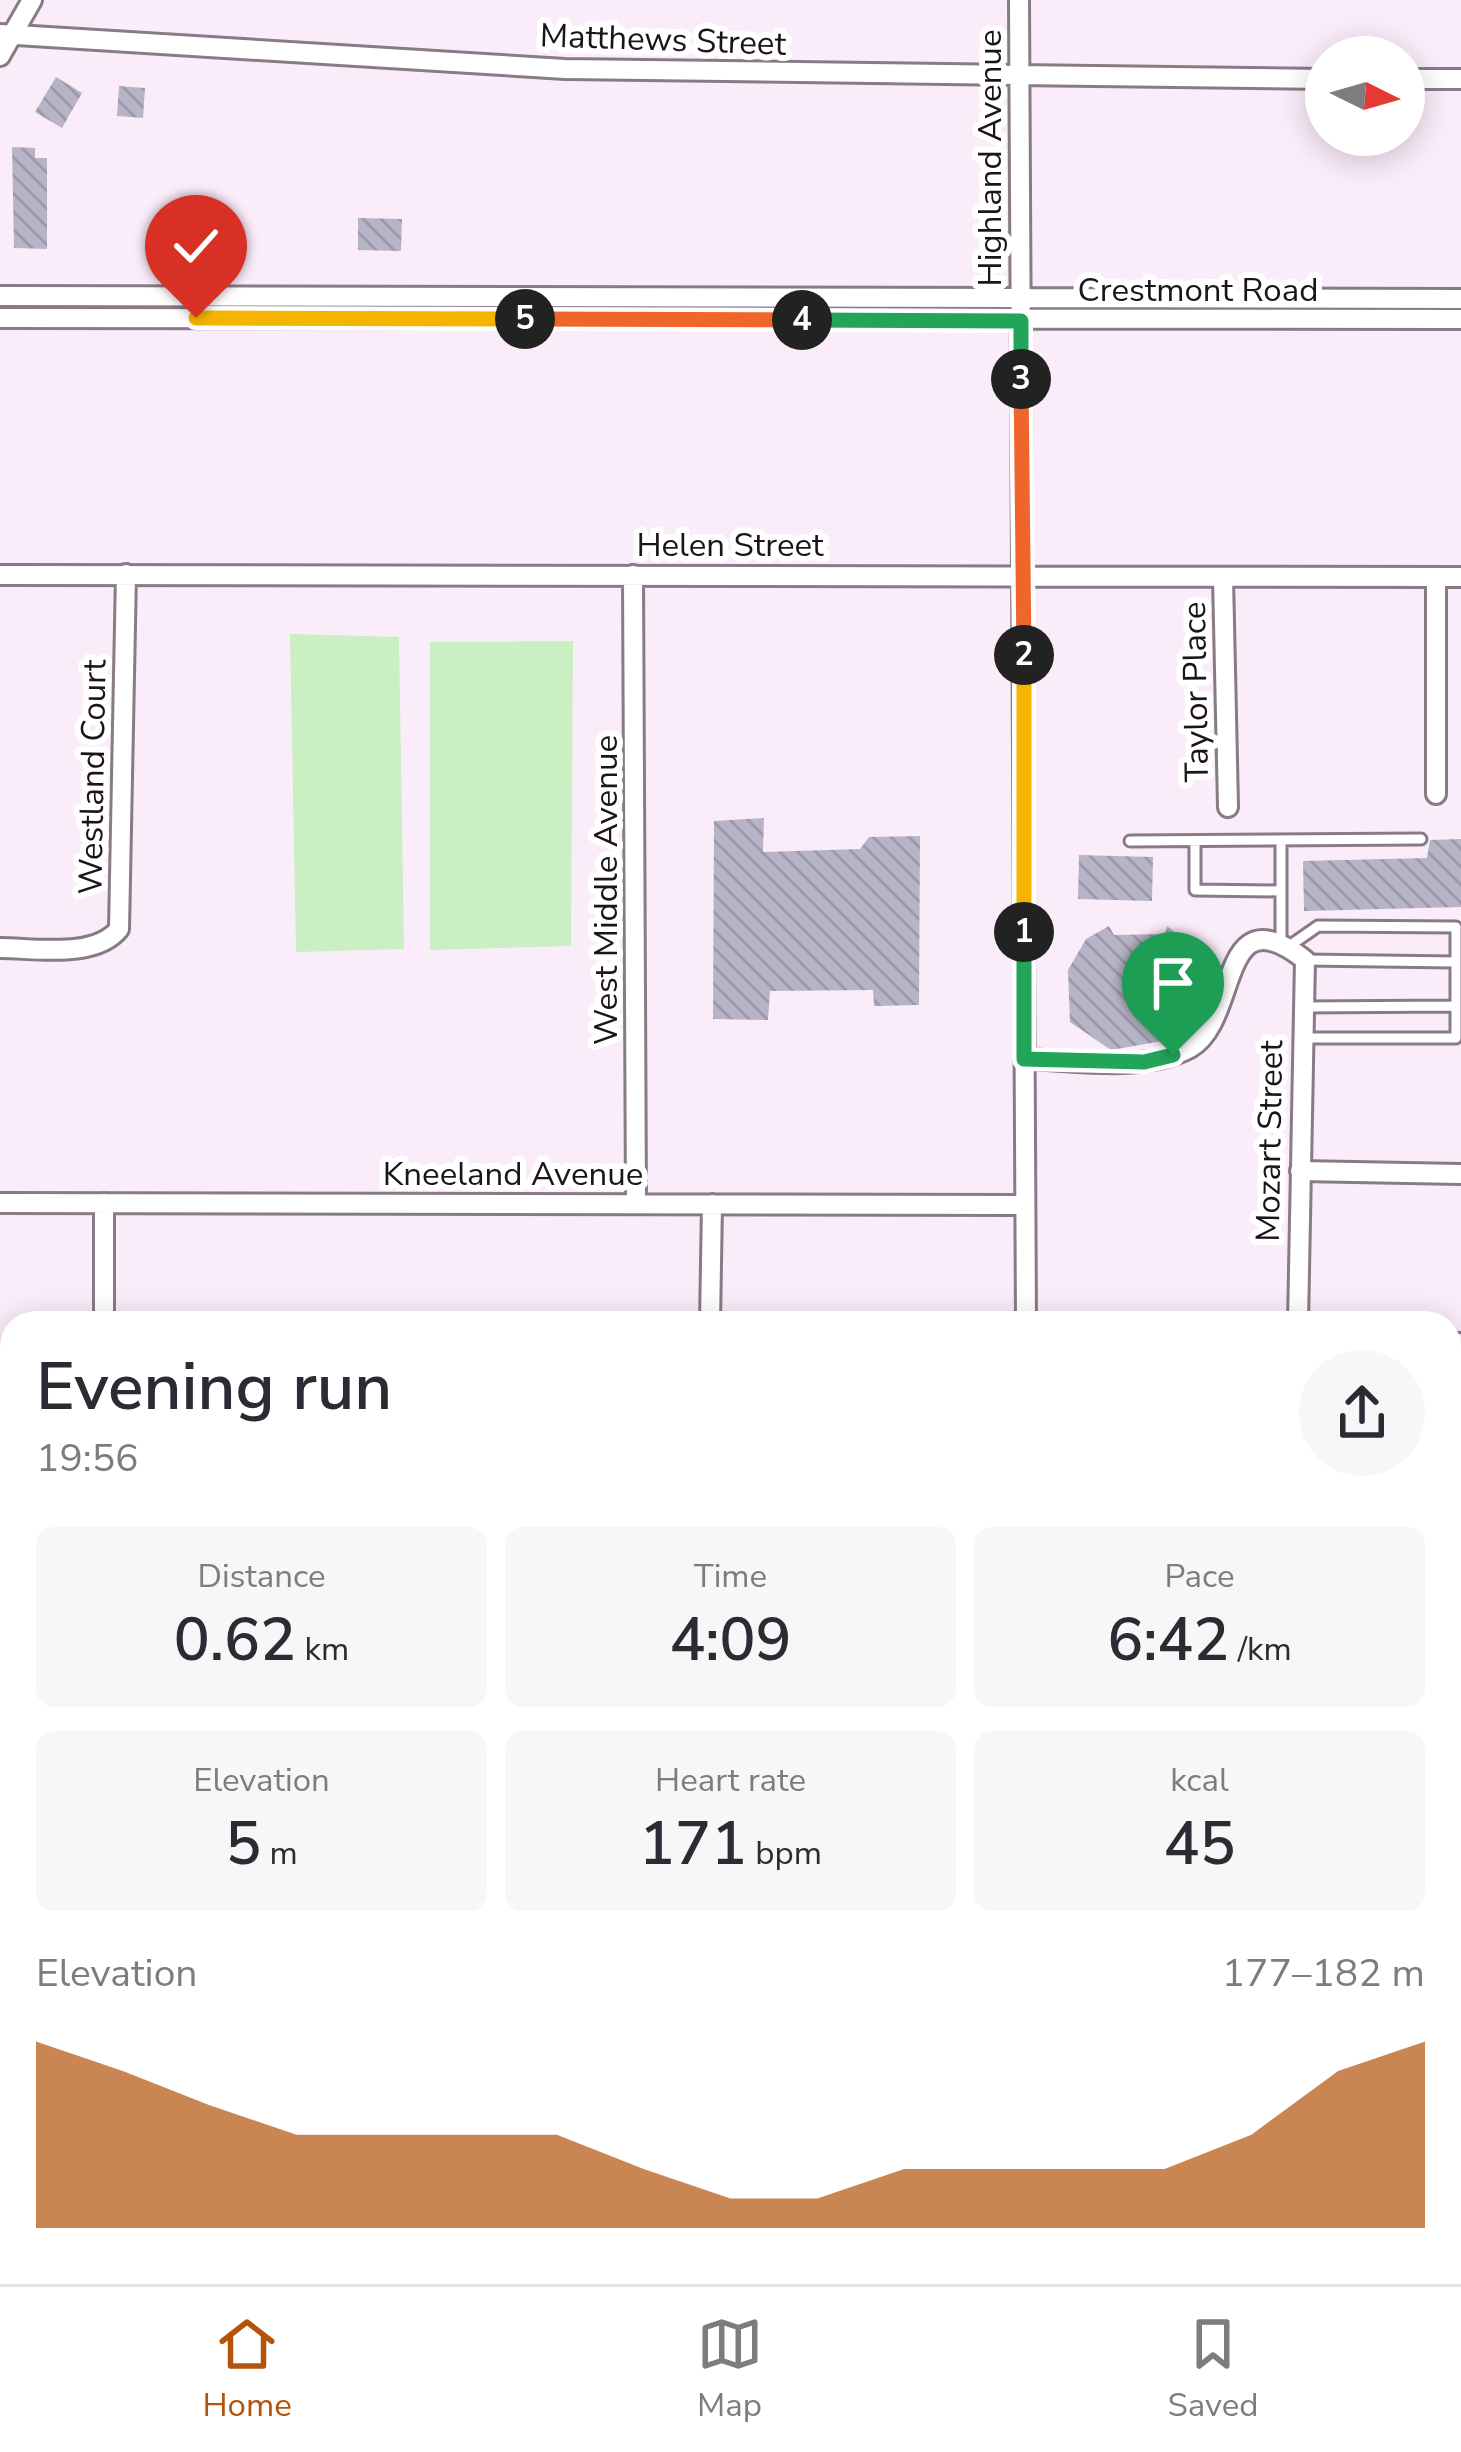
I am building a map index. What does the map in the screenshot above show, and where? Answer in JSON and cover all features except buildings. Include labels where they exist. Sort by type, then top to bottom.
[{"type":"street","points":[[0,56],[6,34],[32,0]]},
{"type":"street","name":"Highland Avenue","points":[[1019,0],[1026,1311]]},
{"type":"street","name":"Matthews Street","points":[[6,34],[566,69],[1305,79]]},
{"type":"street","points":[[1425,79],[1461,79]]},
{"type":"street","name":"Crestmont Road","points":[[0,296],[1461,299]]},
{"type":"street","points":[[448,319],[449,296]]},
{"type":"street","points":[[723,297],[724,320]]},
{"type":"street","name":"Crestmont Road","points":[[0,318],[1461,319]]},
{"type":"street","name":"Westland Court","points":[[0,948],[76,949],[106,940],[119,929],[126,574]]},
{"type":"street","name":"Helen Street","points":[[0,575],[1461,578]]},
{"type":"street","name":"West Middle Avenue","points":[[633,575],[635,1204]]},
{"type":"street","name":"Taylor Place","points":[[1223,577],[1228,806]]},
{"type":"street","points":[[1436,577],[1436,794]]},
{"type":"street","points":[[1024,1059],[1144,1062],[1194,1046],[1208,1032],[1234,959],[1261,939],[1284,944],[1305,960]]},
{"type":"street","name":"Mozart Street","points":[[1298,1311],[1305,960]]},
{"type":"street","points":[[1300,1171],[1461,1174]]},
{"type":"street","name":"Kneeland Avenue","points":[[0,1203],[1025,1205]]},
{"type":"street","points":[[104,1203],[104,1311]]},
{"type":"street","points":[[710,1311],[712,1204]]},
{"type":"lane","points":[[1130,841],[1421,839]]},
{"type":"lane","points":[[1195,842],[1195,890],[1281,891]]},
{"type":"lane","points":[[1281,843],[1284,944],[1318,926],[1456,927],[1456,1037],[1301,1038]]},
{"type":"lane","points":[[1305,960],[1454,962]]},
{"type":"lane","points":[[1303,1007],[1455,1006]]},
{"type":"green space","points":[[290,634],[399,637],[404,949],[296,952]]},
{"type":"green space","points":[[573,641],[571,946],[430,950],[430,642]]},
{"type":"route","points":[[196,318],[1021,321],[1024,1059],[1144,1062],[1173,1055]]}]
